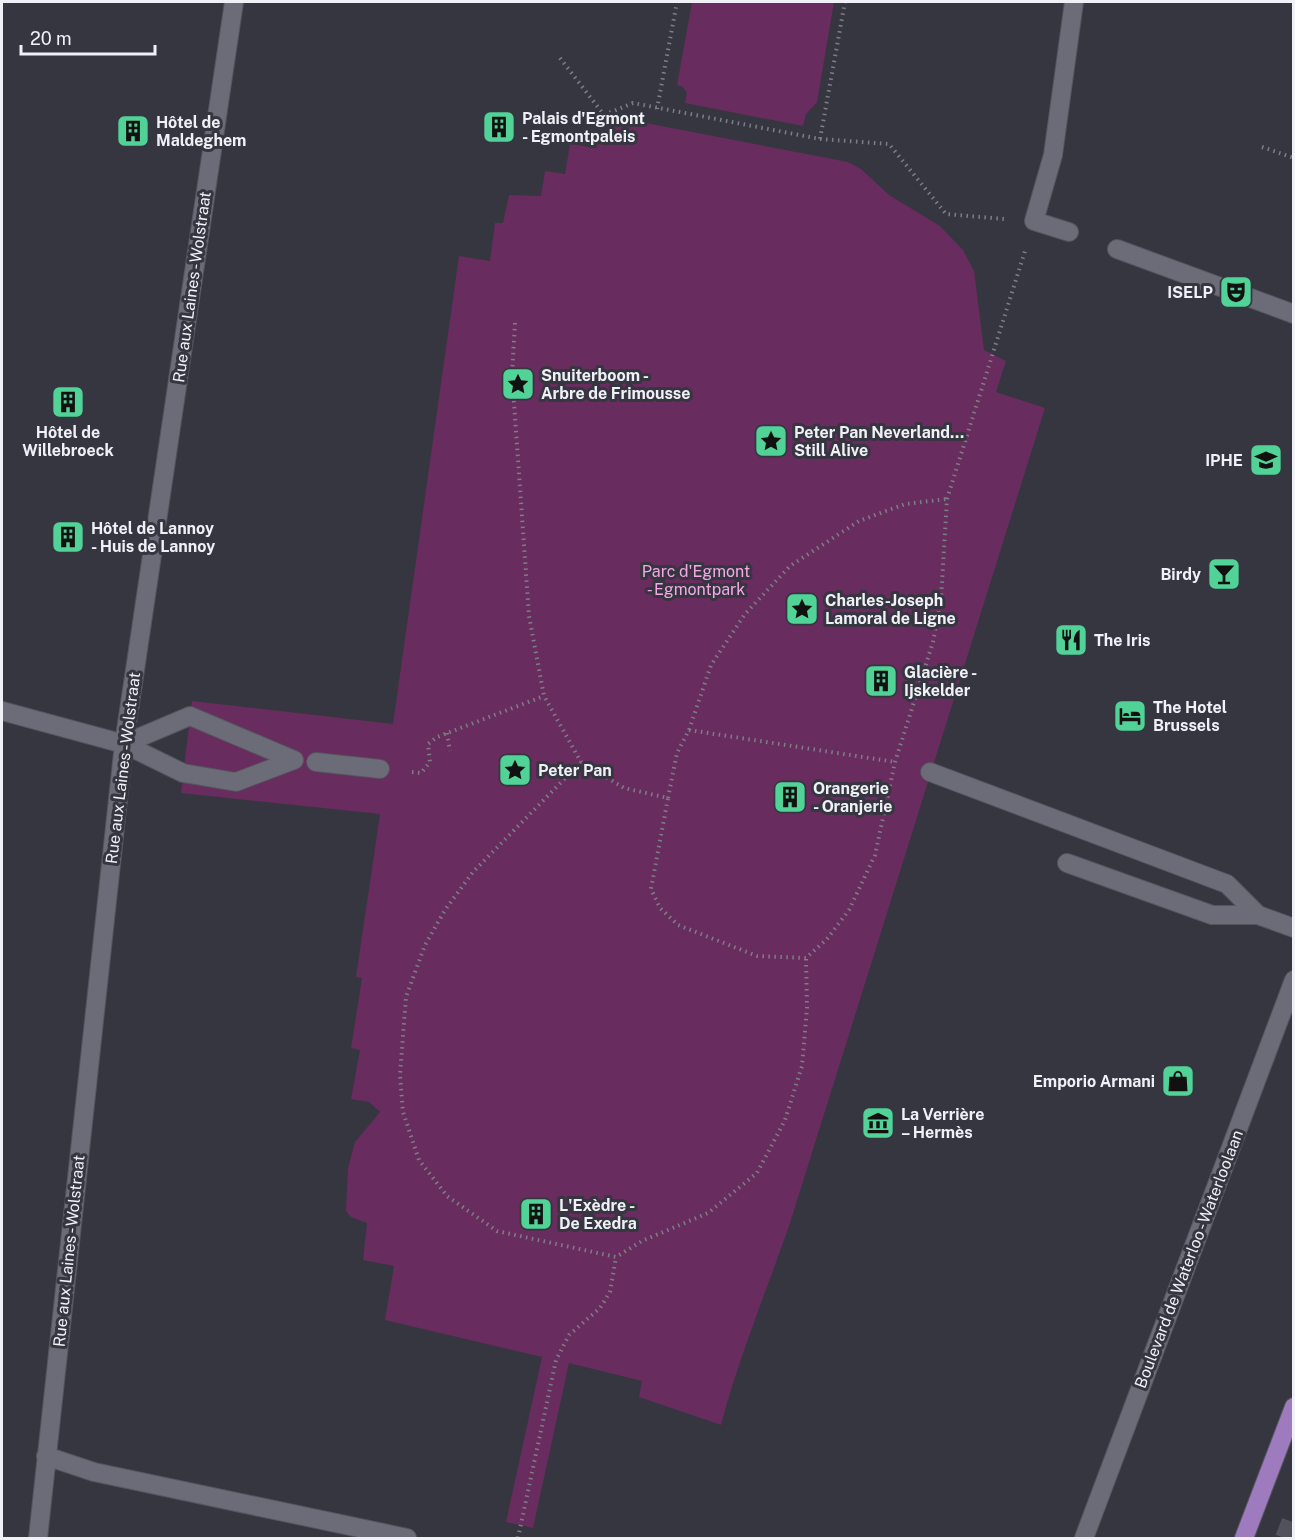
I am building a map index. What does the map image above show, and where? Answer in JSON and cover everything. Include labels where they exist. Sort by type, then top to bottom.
[{"type":"main road","points":[[1245,1539],[1293,1407]]},
{"type":"street","name":"Rue aux Laines - Wolstraat","points":[[38,1539],[124,744],[234,2]]},
{"type":"street","points":[[1069,232],[1034,221],[1053,154],[1074,2]]},
{"type":"street","points":[[1117,249],[1293,314]]},
{"type":"street","points":[[2,711],[124,744],[183,773],[236,782],[294,760],[190,716],[124,744]]},
{"type":"street","points":[[316,762],[380,769]]},
{"type":"street","points":[[930,772],[1227,884],[1258,915]]},
{"type":"street","points":[[1067,863],[1212,915],[1258,915],[1293,928]]},
{"type":"street","name":"Boulevard de Waterloo - Waterloolaan","points":[[1084,1539],[1293,980]]},
{"type":"street","points":[[46,1456],[94,1472],[407,1539]]},
{"type":"path","points":[[657,109],[677,2]]},
{"type":"path","points":[[820,139],[846,2]]},
{"type":"path","points":[[560,57],[604,115],[633,103],[820,139],[889,144],[946,214],[1034,221],[947,500],[940,599],[933,642],[895,762],[875,855],[849,910],[827,939],[806,958],[757,956],[678,925],[660,908],[651,889],[677,753],[689,730],[711,665],[745,614],[790,566],[859,521],[905,504],[947,500]]},
{"type":"path","points":[[1262,147],[1293,158]]},
{"type":"path","points":[[515,323],[512,374],[528,605],[544,696],[581,762],[624,788],[668,798]]},
{"type":"path","points":[[400,772],[421,772],[430,762],[428,744],[447,733],[544,696]]},
{"type":"path","points":[[689,730],[895,762]]},
{"type":"path","points":[[447,733],[450,751]]},
{"type":"path","points":[[581,762],[473,872],[445,910],[425,945],[406,998],[400,1075],[403,1112],[419,1160],[447,1196],[497,1231],[616,1257],[642,1241],[708,1213],[757,1173],[784,1120],[802,1066],[807,1008],[806,958]]},
{"type":"path","points":[[518,1539],[556,1360],[569,1335],[600,1308],[610,1292],[616,1257]]},
{"type":"green space","points":[[692,2],[834,2],[817,102],[806,114],[803,126],[685,103],[687,93],[683,87],[677,85]]},
{"type":"green space","name":"Parc d'Egmont - Egmontpark","points":[[625,119],[848,162],[861,169],[889,195],[940,226],[963,250],[974,271],[984,350],[1006,361],[996,392],[1045,408],[790,1223],[745,1348],[721,1425],[639,1397],[642,1381],[569,1363],[533,1528],[506,1522],[542,1357],[385,1320],[394,1266],[363,1260],[367,1223],[351,1217],[346,1211],[348,1168],[355,1142],[380,1112],[369,1102],[351,1099],[360,1050],[351,1048],[362,978],[356,977],[380,814],[181,793],[192,701],[393,724],[459,256],[490,261],[495,223],[503,223],[509,195],[541,196],[545,171],[565,174],[570,144],[596,148],[601,132]]},
{"type":"tunnel","points":[[1284,1538],[1294,1513]]},
{"type":"place","name":"Palais d'Egmont - Egmontpaleis","points":[[499,127]]},
{"type":"place","name":"Hôtel de Maldeghem","points":[[133,131]]},
{"type":"place","name":"ISELP","points":[[1236,292]]},
{"type":"place","name":"Snuiterboom - Arbre de Frimousse","points":[[518,384]]},
{"type":"place","name":"Hôtel de Willebroeck","points":[[68,402]]},
{"type":"place","name":"Peter Pan Neverland… Still Alive","points":[[771,441]]},
{"type":"place","name":"IPHE","points":[[1266,460]]},
{"type":"place","name":"Hôtel de Lannoy - Huis de Lannoy","points":[[68,537]]},
{"type":"place","name":"Birdy","points":[[1224,574]]},
{"type":"place","name":"Charles-Joseph Lamoral de Ligne","points":[[802,609]]},
{"type":"place","name":"The Iris","points":[[1071,640]]},
{"type":"place","name":"Glacière - Ijskelder","points":[[881,681]]},
{"type":"place","name":"The Hotel Brussels","points":[[1130,716]]},
{"type":"place","name":"Peter Pan","points":[[515,770]]},
{"type":"place","name":"Orangerie - Oranjerie","points":[[790,797]]},
{"type":"place","name":"Emporio Armani","points":[[1178,1081]]},
{"type":"place","name":"La Verrière – Hermès","points":[[878,1123]]},
{"type":"place","name":"L'Exèdre - De Exedra","points":[[536,1214]]}]
